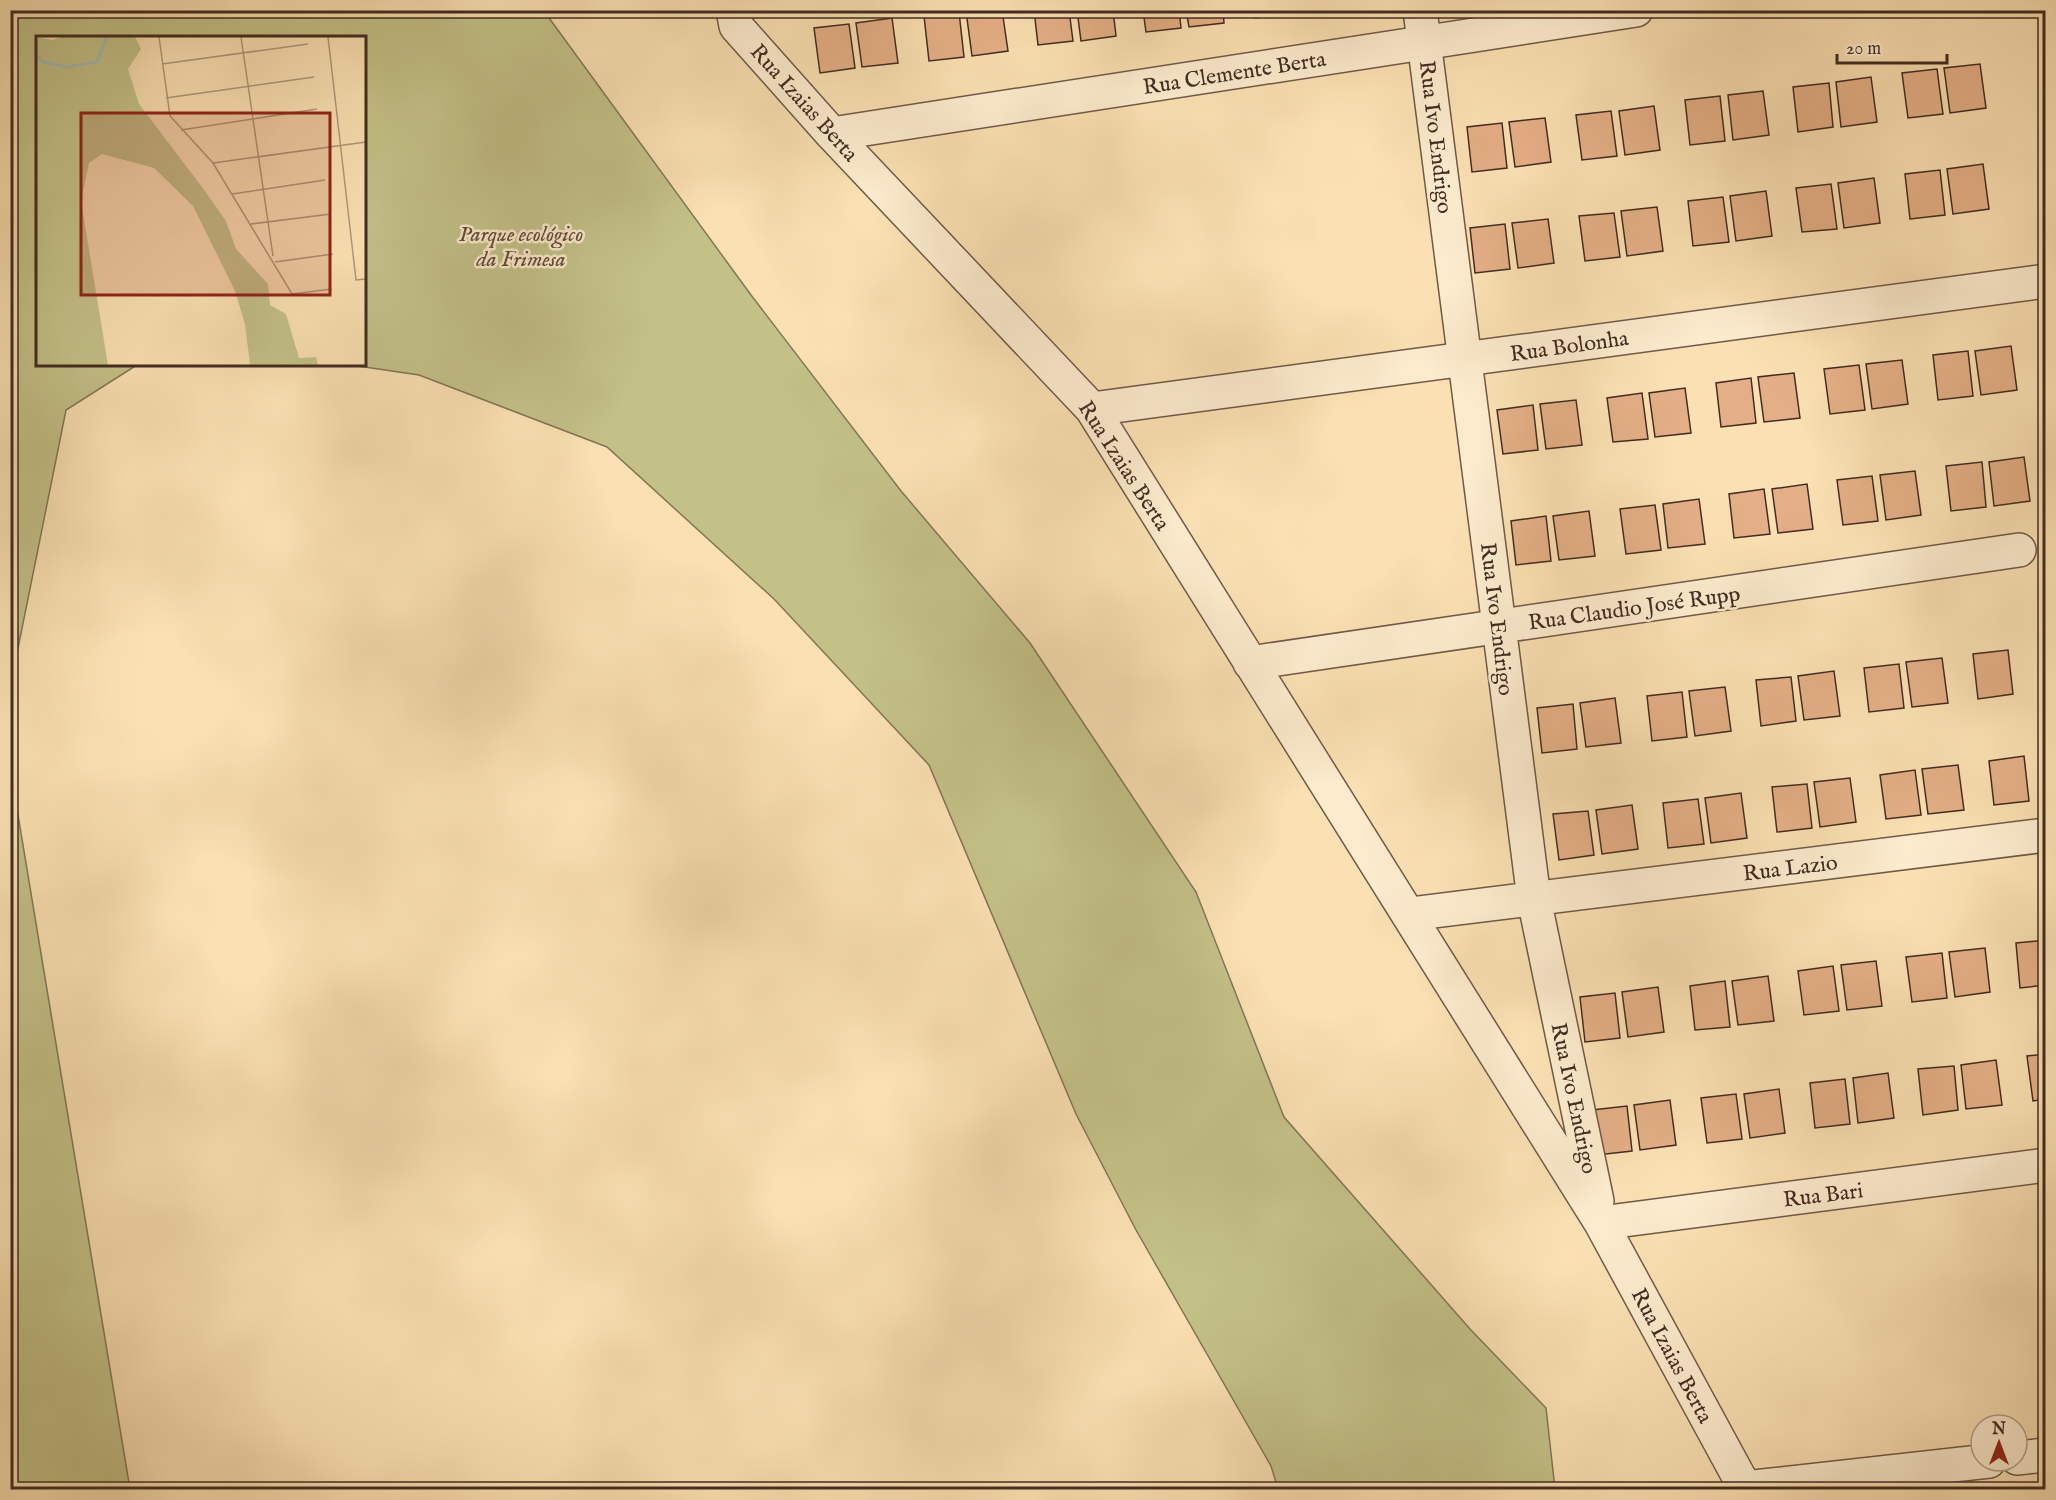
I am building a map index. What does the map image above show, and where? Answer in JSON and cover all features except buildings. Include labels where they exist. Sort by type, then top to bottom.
[{"type":"street","name":"Rua Izaias Berta","points":[[733,10],[736,26],[832,134],[1092,408],[1601,1223],[1745,1488]]},
{"type":"street","name":"Rua Ivo Endrigo","points":[[1420,10],[1534,899],[1601,1223]]},
{"type":"street","name":"Rua Clemente Berta","points":[[832,134],[1636,10]]},
{"type":"street","name":"Rua Bolonha","points":[[1092,408],[2046,281]]},
{"type":"street","name":"Rua Claudio José Rupp","points":[[1250,663],[2019,550]]},
{"type":"street","name":"Rua Lazio","points":[[1410,914],[2046,835]]},
{"type":"street","name":"Rua Bari","points":[[1601,1223],[2046,1165]]},
{"type":"street","points":[[2029,1457],[2046,1455]]},
{"type":"street","points":[[1745,1488],[1969,1463]]},
{"type":"green space","name":"Parque ecológico da Frimesa","points":[[11,10],[544,11],[751,295],[901,491],[1030,643],[1196,892],[1284,1117],[1470,1329],[1546,1408],[1555,1489],[1278,1489],[1271,1466],[1136,1230],[1076,1114],[929,765],[774,599],[607,447],[419,375],[358,366],[366,366],[366,36],[36,36],[36,366],[135,366],[66,410],[11,683]]},
{"type":"green space","points":[[11,773],[130,1489],[11,1489]]}]
